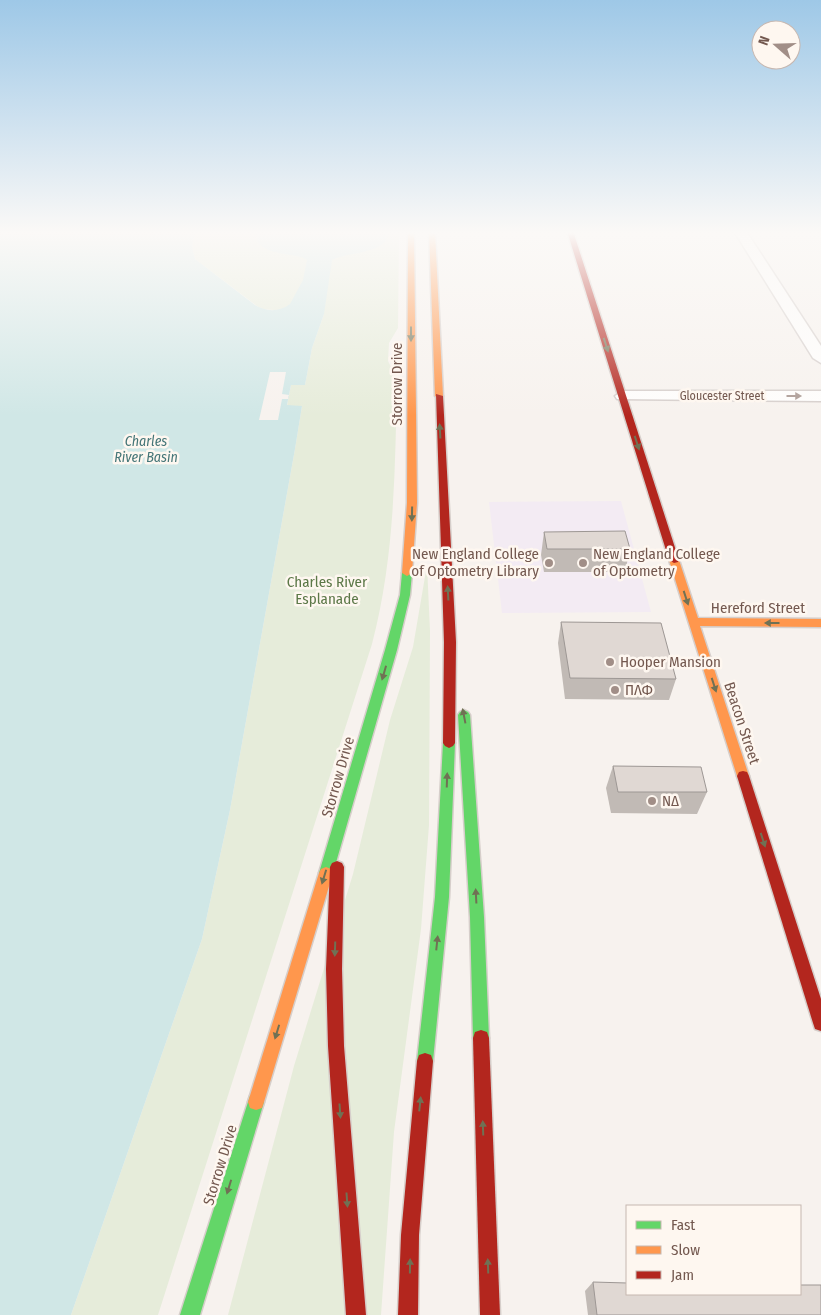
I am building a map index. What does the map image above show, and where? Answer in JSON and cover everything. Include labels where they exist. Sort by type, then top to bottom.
[{"type":"main road","name":"Storrow Drive","points":[[190,1315],[338,830],[399,622],[408,570],[412,503],[411,292]]},
{"type":"main road","points":[[408,1315],[417,1133],[442,897],[450,719],[450,642],[435,292]]},
{"type":"main road","name":"Beacon Street","points":[[589,292],[821,1023]]},
{"type":"main road","name":"Hereford Street","points":[[694,622],[821,623]]},
{"type":"main road","points":[[450,642],[467,737],[477,917],[490,1315]]},
{"type":"main road","points":[[338,830],[334,985],[336,1046],[356,1315]]},
{"type":"street","points":[[779,292],[821,358]]},
{"type":"street","name":"Gloucester Street","points":[[622,396],[821,396]]},
{"type":"shaded area","name":"New England College of Optometry","points":[[621,501],[651,612],[502,613],[489,502]]},
{"type":"green space","name":"Charles River Esplanade","points":[[239,292],[398,292],[398,328],[389,343],[388,361],[397,379],[394,480],[389,545],[380,611],[372,644],[158,1315],[71,1315],[202,939],[230,810],[302,406],[287,406],[291,385],[305,385],[312,348],[324,314],[261,309]]},
{"type":"green space","points":[[427,565],[430,631],[429,825],[421,929],[394,1132],[381,1315],[228,1315],[294,1066],[353,874],[390,720],[413,647]]},
{"type":"water","name":"Charles River Basin","points":[[0,292],[239,292],[255,305],[273,310],[282,309],[290,304],[296,292],[327,292],[324,314],[312,348],[305,385],[291,385],[287,405],[302,406],[230,810],[202,939],[71,1315],[0,1315]]},
{"type":"pier","points":[[270,372],[286,372],[282,394],[289,395],[288,399],[282,399],[278,420],[259,420]]},
{"type":"building","points":[[625,531],[630,549],[547,549],[544,532]]},
{"type":"building","points":[[561,622],[661,623],[676,679],[570,678]]},
{"type":"building","points":[[613,766],[701,767],[707,792],[618,792]]},
{"type":"building","points":[[593,1282],[626,1283],[626,1295],[801,1295],[801,1285],[821,1285],[821,1315],[597,1315]]},
{"type":"traffic: fast","points":[[326,873],[391,650],[405,595],[407,573]]},
{"type":"traffic: fast","points":[[464,715],[477,917],[481,1038]]},
{"type":"traffic: fast","points":[[425,1061],[442,897],[449,743]]},
{"type":"traffic: fast","points":[[190,1315],[256,1102]]},
{"type":"traffic: slow","points":[[407,573],[412,503],[411,292]]},
{"type":"traffic: slow","points":[[435,292],[439,396]]},
{"type":"traffic: slow","points":[[674,560],[743,776]]},
{"type":"traffic: slow","points":[[694,622],[821,623]]},
{"type":"traffic: slow","points":[[256,1102],[326,873]]},
{"type":"traffic: jam","points":[[589,292],[674,560]]},
{"type":"traffic: jam","points":[[439,396],[450,642],[449,743]]},
{"type":"traffic: jam","points":[[743,776],[821,1023]]},
{"type":"traffic: jam","points":[[337,867],[334,969],[336,1046],[356,1315]]},
{"type":"traffic: jam","points":[[481,1038],[490,1315]]},
{"type":"traffic: jam","points":[[408,1315],[410,1235],[425,1061]]},
{"type":"place","name":"New England College of Optometry Library","points":[[549,563]]},
{"type":"place","name":"New England College of Optometry","points":[[583,563]]},
{"type":"place","name":"Hooper Mansion","points":[[610,662]]},
{"type":"place","name":"ΠΛΦ","points":[[615,690]]},
{"type":"place","name":"ΝΔ","points":[[652,801]]}]
